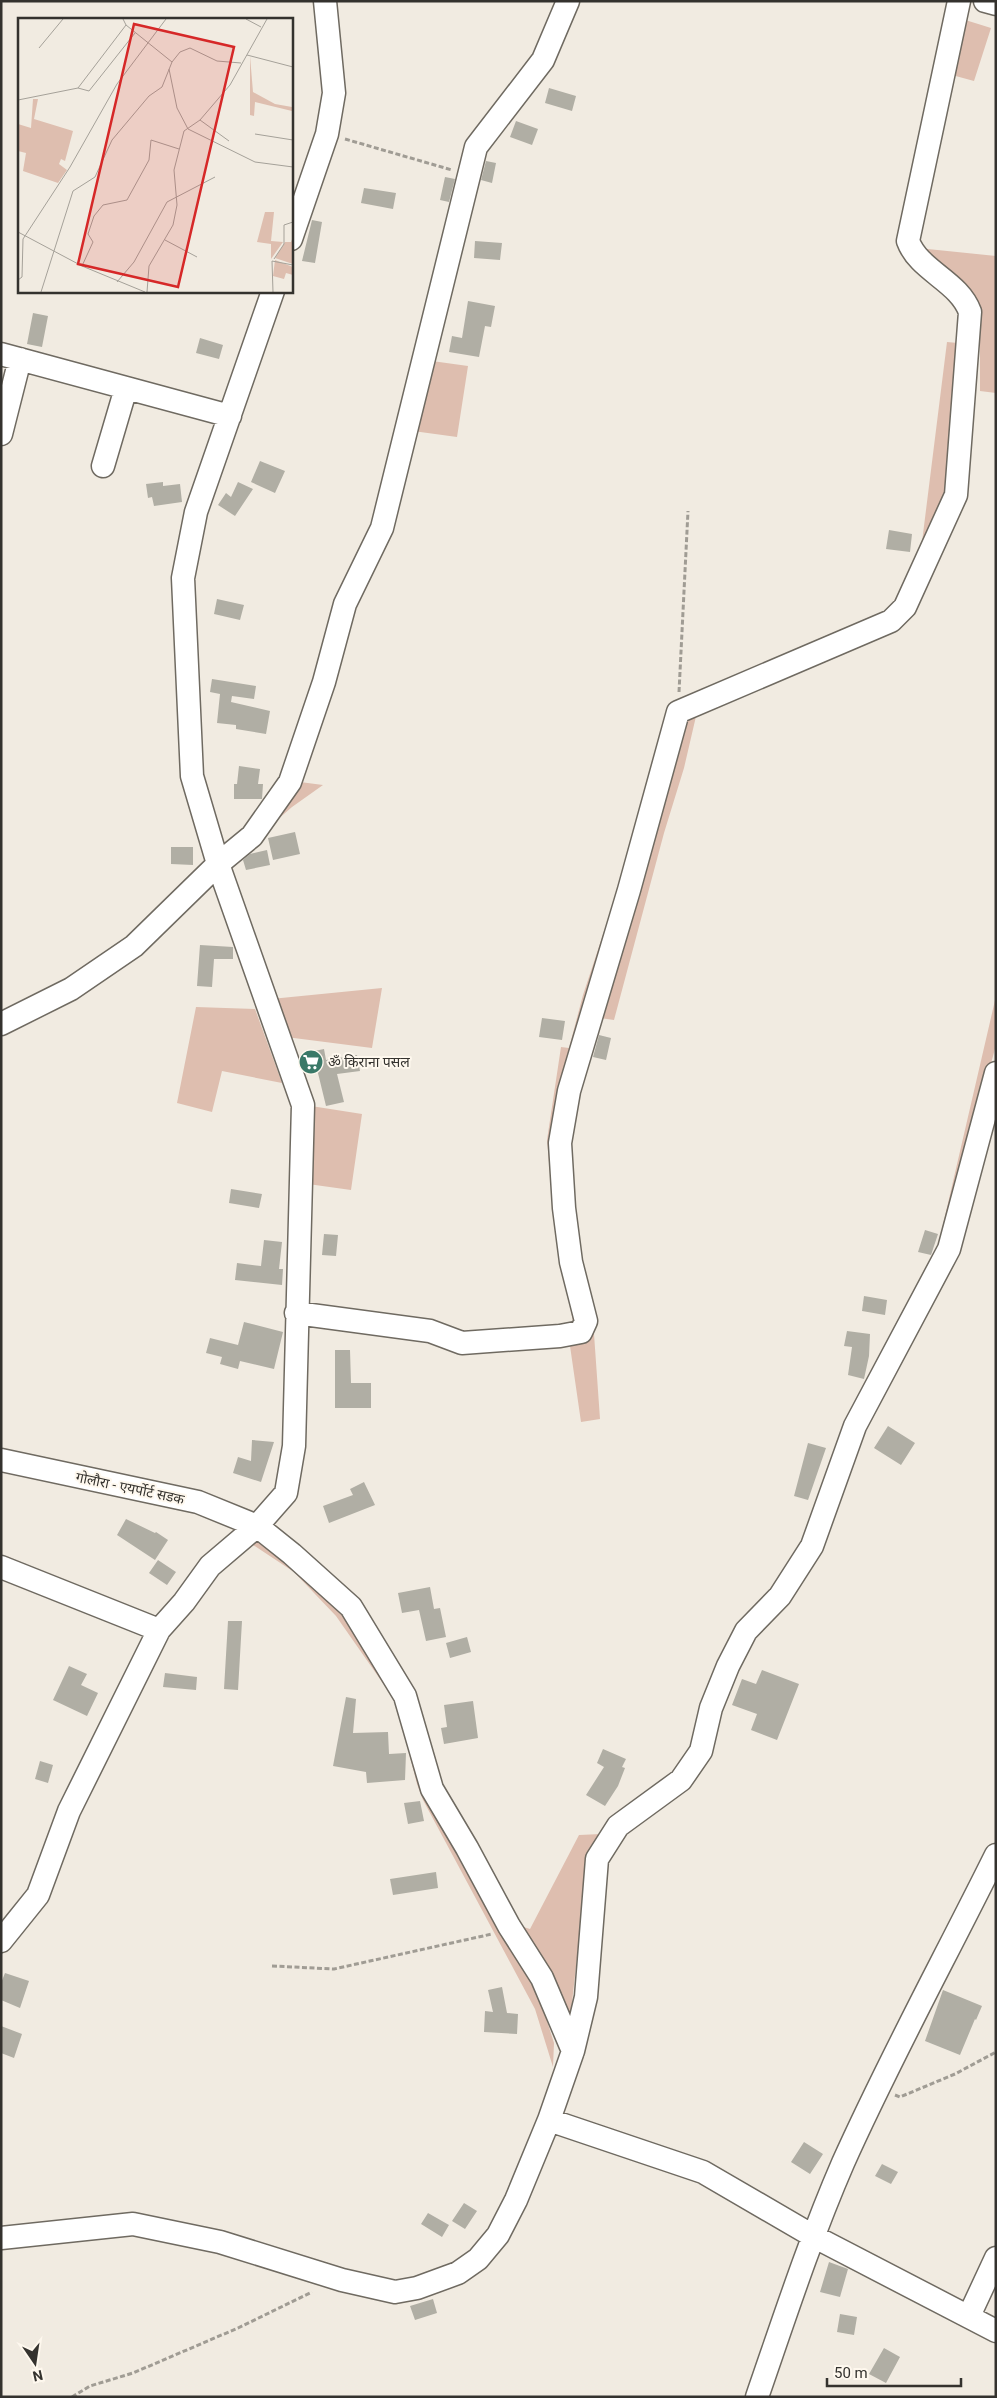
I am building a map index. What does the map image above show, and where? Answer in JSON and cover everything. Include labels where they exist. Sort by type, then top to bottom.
[{"type":"street","points":[[292,236],[327,134],[334,84],[324,1]]},
{"type":"street","points":[[1,1024],[71,990],[134,946],[218,864],[252,836],[290,782],[324,682],[346,604],[382,528],[478,143],[543,60],[568,1]]},
{"type":"street","points":[[296,1313],[430,1331],[462,1343],[560,1336],[581,1332],[586,1321],[571,1262],[564,1208],[560,1143],[569,1091],[629,890],[678,712],[891,621],[905,608],[956,495],[970,312],[965,299],[913,253],[908,241],[959,1]]},
{"type":"street","points":[[985,1],[996,4]]},
{"type":"street","points":[[1,1941],[38,1895],[70,1811],[159,1630],[184,1602],[210,1566],[257,1526],[286,1493],[294,1446],[296,1313],[303,1105],[218,864],[192,776],[183,578],[196,512],[273,292]]},
{"type":"street","points":[[1,434],[11,356],[230,416]]},
{"type":"street","points":[[103,466],[126,388]]},
{"type":"street","points":[[1,2238],[133,2224],[220,2242],[342,2280],[395,2292],[417,2288],[458,2273],[478,2259],[498,2235],[516,2200],[549,2120],[572,2050],[586,1997],[597,1859],[618,1826],[681,1780],[701,1751],[711,1708],[728,1666],[746,1631],[780,1596],[812,1546],[855,1426],[949,1249],[996,1073]]},
{"type":"street","name":"गोलौरा - एयर्पोर्ट सडक","points":[[1,1460],[198,1502],[257,1526],[292,1554],[351,1607],[405,1696],[432,1789],[467,1848],[508,1926],[542,1978],[572,2050]]},
{"type":"street","points":[[1,1567],[159,1630]]},
{"type":"street","points":[[756,2397],[813,2236],[843,2163],[929,1984],[996,1855]]},
{"type":"street","points":[[549,2120],[703,2172],[813,2236],[996,2331]]},
{"type":"street","points":[[968,2316],[996,2258]]},
{"type":"path","points":[[327,134],[470,175]]},
{"type":"path","points":[[678,712],[688,511]]},
{"type":"path","points":[[272,1966],[334,1969],[487,1936],[508,1926]]},
{"type":"path","points":[[879,2088],[900,2097],[955,2074],[996,2052]]},
{"type":"path","points":[[72,2397],[90,2386],[133,2374],[342,2280]]},
{"type":"shaded area","points":[[959,18],[991,28],[974,81],[952,75]]},
{"type":"shaded area","points":[[918,248],[996,256],[996,393],[980,391],[980,312]]},
{"type":"shaded area","points":[[947,342],[958,343],[950,494],[919,566]]},
{"type":"shaded area","points":[[432,361],[468,366],[457,437],[413,431]]},
{"type":"shaded area","points":[[697,712],[684,768],[664,833],[614,1020],[600,1018],[680,725]]},
{"type":"shaded area","points":[[300,782],[323,785],[292,807],[254,840]]},
{"type":"shaded area","points":[[626,865],[564,1089],[581,1319],[557,1330],[573,1322],[554,1218],[547,1140],[561,1047],[569,1048],[583,995]]},
{"type":"shaded area","points":[[382,988],[372,1048],[286,1037],[271,999]]},
{"type":"shaded area","points":[[996,996],[996,1045],[946,1230],[942,1229]]},
{"type":"shaded area","points":[[196,1007],[255,1009],[282,1083],[222,1071],[212,1112],[177,1103]]},
{"type":"shaded area","points":[[311,1106],[362,1114],[351,1190],[308,1184]]},
{"type":"shaded area","points":[[594,1334],[600,1419],[581,1422],[569,1339]]},
{"type":"shaded area","points":[[254,1537],[301,1569],[342,1614],[398,1699],[519,1961],[541,2002],[554,2043],[553,2067],[535,2009],[423,1800],[417,1784],[396,1702],[336,1616],[294,1572],[247,1541]]},
{"type":"shaded area","points":[[601,1834],[585,1886],[570,2020],[514,1924],[530,1929],[579,1835]]},
{"type":"building","points":[[549,88],[576,96],[572,111],[545,103]]},
{"type":"building","points":[[516,121],[538,129],[532,145],[510,137]]},
{"type":"building","points":[[486,161],[496,163],[492,183],[481,180]]},
{"type":"building","points":[[445,177],[455,179],[449,202],[440,200]]},
{"type":"building","points":[[364,188],[396,193],[393,209],[361,203]]},
{"type":"building","points":[[312,220],[322,222],[315,263],[302,261]]},
{"type":"building","points":[[475,241],[502,243],[500,260],[474,258]]},
{"type":"building","points":[[468,301],[495,306],[491,327],[485,326],[479,357],[449,352],[452,336],[462,338]]},
{"type":"building","points":[[33,313],[48,316],[42,347],[27,344]]},
{"type":"building","points":[[200,338],[223,345],[219,359],[196,353]]},
{"type":"building","points":[[260,461],[285,471],[275,493],[251,482]]},
{"type":"building","points":[[163,482],[163,486],[180,484],[182,502],[154,506],[152,497],[148,498],[146,484]]},
{"type":"building","points":[[238,482],[253,489],[235,516],[218,505],[226,493],[231,497]]},
{"type":"building","points":[[889,530],[912,534],[910,552],[886,549]]},
{"type":"building","points":[[217,599],[244,605],[240,620],[214,614]]},
{"type":"building","points":[[212,679],[256,686],[254,699],[232,696],[231,702],[270,711],[266,734],[236,729],[236,725],[217,723],[220,694],[210,692]]},
{"type":"building","points":[[239,766],[260,769],[258,784],[263,784],[262,799],[234,799],[234,784],[237,784]]},
{"type":"building","points":[[295,832],[300,854],[273,860],[268,838]]},
{"type":"building","points":[[171,847],[193,847],[193,865],[171,864]]},
{"type":"building","points":[[267,850],[270,865],[246,870],[243,860],[250,854]]},
{"type":"building","points":[[200,945],[233,947],[233,959],[214,959],[212,987],[197,986]]},
{"type":"building","points":[[542,1018],[565,1021],[562,1040],[539,1037]]},
{"type":"building","points":[[599,1035],[611,1038],[606,1060],[593,1057]]},
{"type":"building","points":[[324,1049],[326,1060],[357,1055],[360,1071],[337,1074],[344,1102],[326,1106],[317,1069],[314,1070],[310,1052]]},
{"type":"building","points":[[231,1189],[262,1194],[259,1208],[229,1203]]},
{"type":"building","points":[[925,1230],[938,1234],[931,1255],[918,1252]]},
{"type":"building","points":[[324,1234],[338,1235],[336,1256],[322,1255]]},
{"type":"building","points":[[264,1240],[282,1242],[279,1269],[283,1269],[282,1285],[235,1280],[237,1263],[261,1266]]},
{"type":"building","points":[[864,1296],[887,1300],[885,1315],[862,1311]]},
{"type":"building","points":[[244,1322],[283,1332],[274,1369],[240,1361],[238,1369],[220,1364],[222,1357],[206,1353],[210,1338],[238,1345]]},
{"type":"building","points":[[847,1331],[870,1334],[869,1356],[864,1379],[848,1375],[852,1347],[844,1346]]},
{"type":"building","points":[[335,1350],[350,1350],[351,1383],[371,1383],[371,1408],[335,1408]]},
{"type":"building","points":[[888,1426],[915,1443],[901,1465],[874,1448]]},
{"type":"building","points":[[252,1440],[274,1442],[261,1482],[233,1473],[238,1457],[251,1461]]},
{"type":"building","points":[[808,1443],[826,1448],[808,1500],[794,1496]]},
{"type":"building","points":[[364,1482],[375,1505],[329,1523],[323,1506],[353,1495],[350,1489]]},
{"type":"building","points":[[126,1519],[156,1532],[168,1540],[155,1560],[117,1535]]},
{"type":"building","points":[[158,1560],[176,1572],[167,1585],[149,1573]]},
{"type":"building","points":[[430,1587],[434,1609],[440,1608],[446,1637],[426,1641],[419,1610],[402,1613],[398,1593]]},
{"type":"building","points":[[228,1621],[242,1621],[238,1690],[224,1689]]},
{"type":"building","points":[[467,1637],[471,1652],[450,1658],[446,1643]]},
{"type":"building","points":[[69,1666],[87,1674],[81,1685],[98,1693],[87,1716],[53,1700]]},
{"type":"building","points":[[762,1670],[799,1684],[777,1740],[751,1730],[757,1714],[732,1705],[742,1679],[756,1684]]},
{"type":"building","points":[[165,1673],[197,1677],[196,1690],[163,1687]]},
{"type":"building","points":[[346,1697],[356,1699],[353,1733],[388,1732],[389,1754],[406,1753],[405,1780],[367,1783],[366,1772],[333,1766]]},
{"type":"building","points":[[473,1701],[478,1738],[444,1744],[441,1728],[447,1727],[444,1705]]},
{"type":"building","points":[[603,1749],[626,1759],[622,1767],[625,1768],[618,1786],[605,1806],[586,1795],[604,1767],[597,1763]]},
{"type":"building","points":[[40,1761],[53,1765],[48,1783],[35,1779]]},
{"type":"building","points":[[420,1801],[424,1821],[408,1824],[404,1803]]},
{"type":"building","points":[[436,1872],[438,1888],[393,1895],[390,1879]]},
{"type":"building","points":[[5,1973],[29,1981],[20,2008],[1,2000],[1,1983]]},
{"type":"building","points":[[502,1987],[507,2013],[518,2014],[517,2034],[484,2032],[485,2011],[493,2012],[488,1990]]},
{"type":"building","points":[[943,1990],[982,2006],[960,2055],[925,2041]]},
{"type":"building","points":[[1,2026],[22,2034],[14,2058],[1,2053]]},
{"type":"building","points":[[804,2142],[823,2154],[810,2174],[791,2162]]},
{"type":"building","points":[[882,2164],[898,2172],[891,2184],[875,2176]]},
{"type":"building","points":[[464,2203],[477,2211],[465,2229],[452,2221]]},
{"type":"building","points":[[428,2213],[449,2225],[442,2237],[421,2224]]},
{"type":"building","points":[[829,2262],[848,2269],[840,2297],[820,2292]]},
{"type":"building","points":[[433,2299],[437,2313],[415,2320],[410,2306]]},
{"type":"building","points":[[840,2314],[857,2317],[854,2335],[837,2332]]},
{"type":"building","points":[[884,2348],[900,2357],[886,2383],[869,2374]]},
{"type":"place","name":"ॐ किराना पसल","points":[[311,1062]]}]
